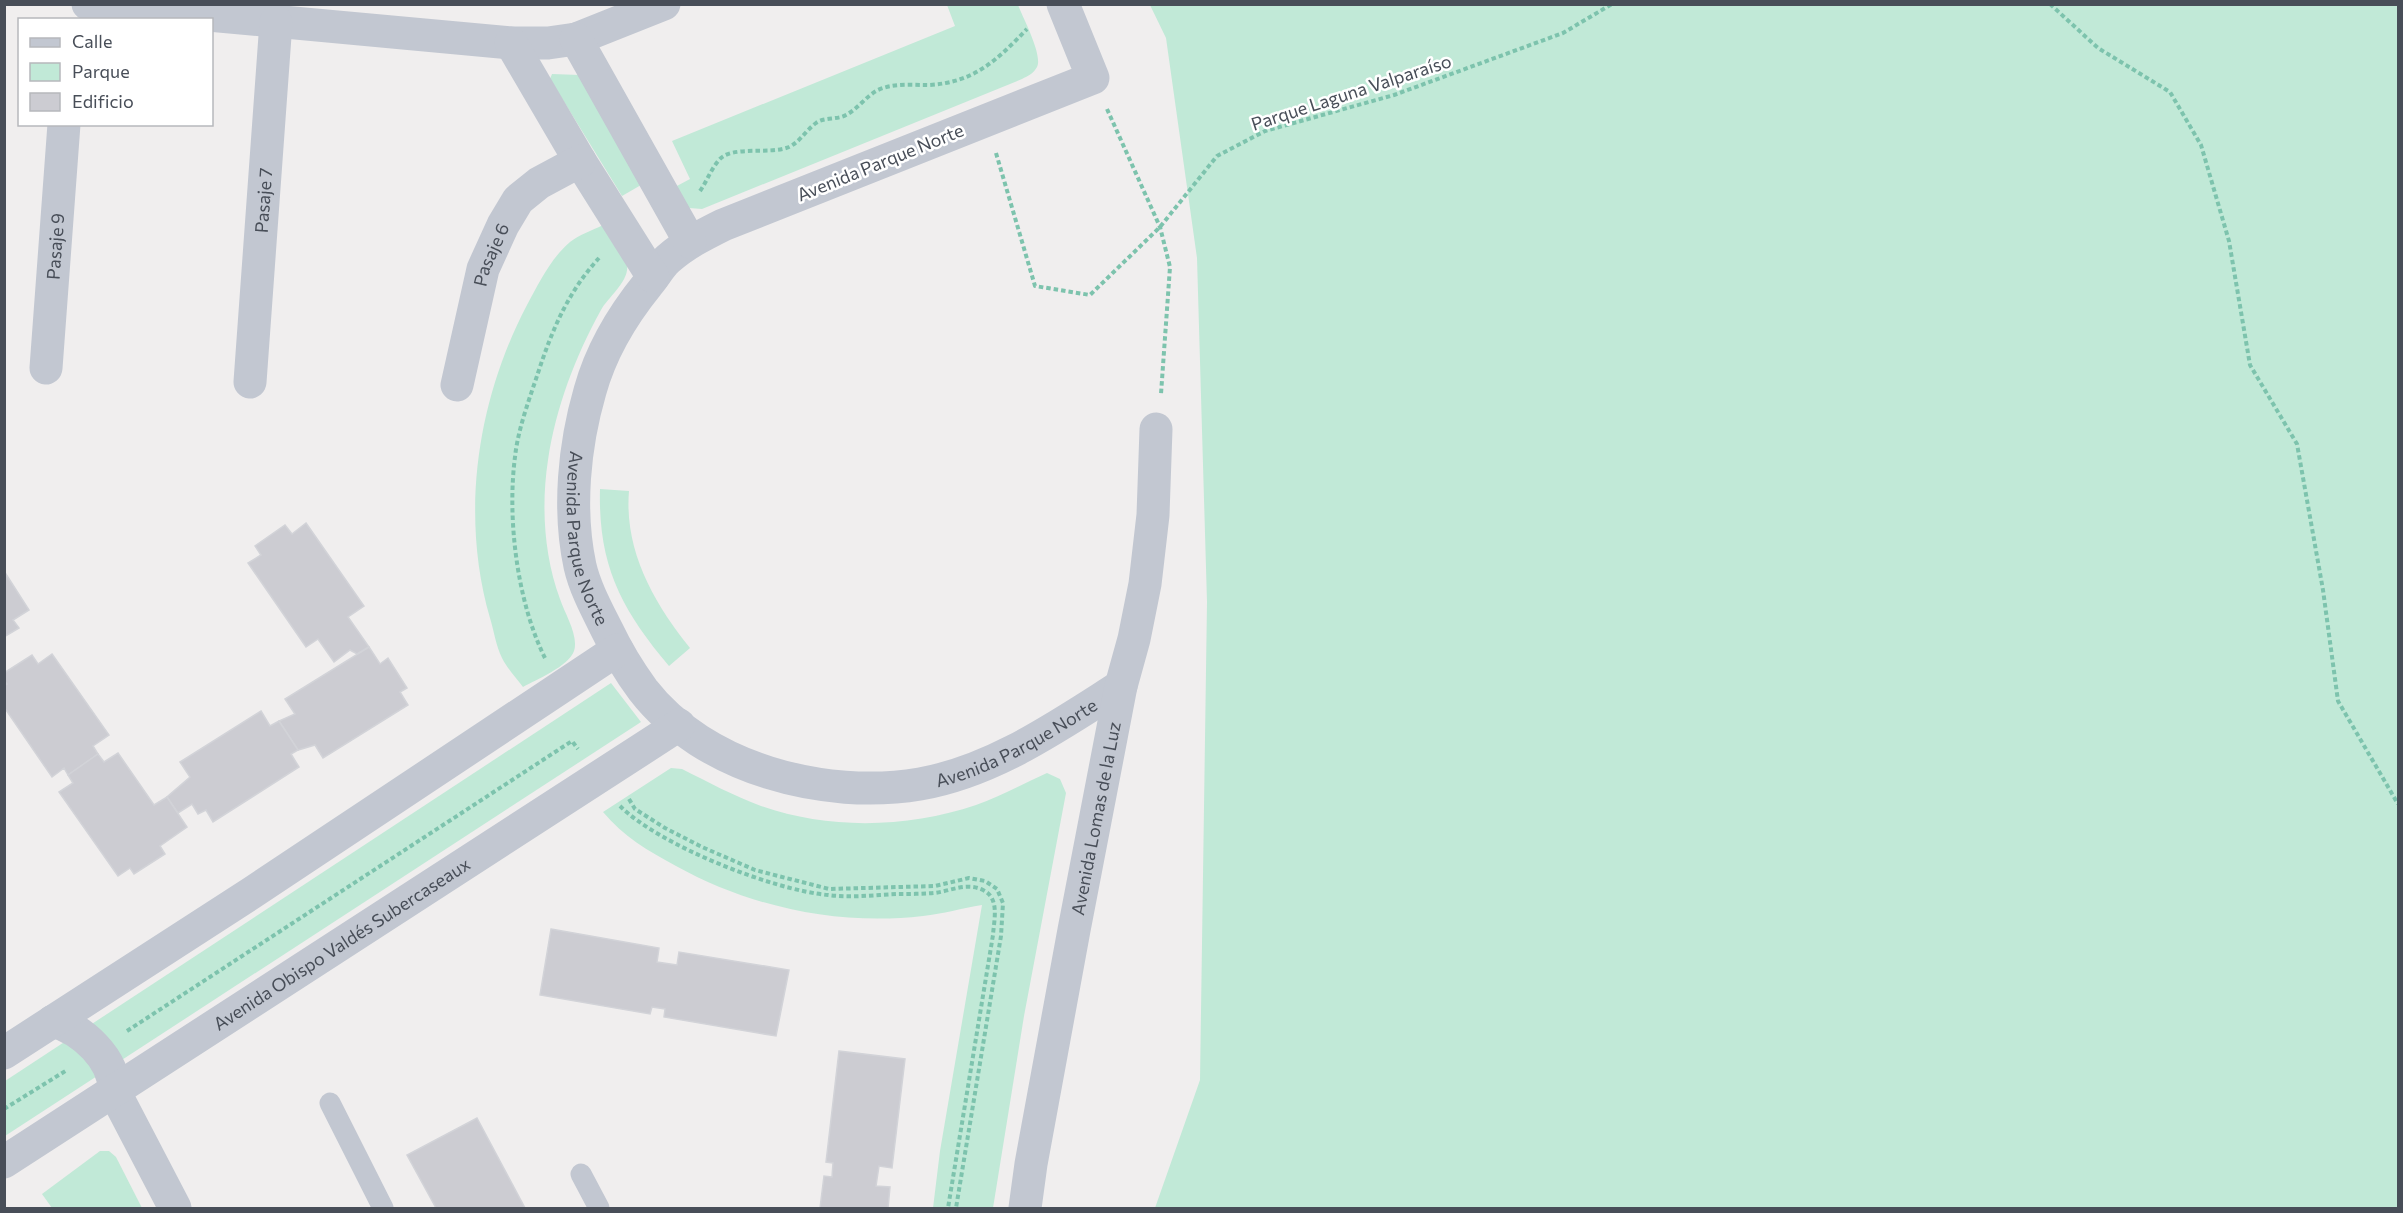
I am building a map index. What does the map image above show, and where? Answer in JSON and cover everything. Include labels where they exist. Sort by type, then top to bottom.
[{"type":"street","points":[[88,4],[170,8],[276,22],[375,17],[511,43],[548,43],[576,39],[664,4]]},
{"type":"street","points":[[1063,4],[1093,78]]},
{"type":"street","name":"Pasaje 7","points":[[250,382],[276,22]]},
{"type":"street","points":[[576,39],[690,242]]},
{"type":"street","points":[[511,43],[580,161],[653,278]]},
{"type":"street","name":"Avenida Parque Norte","points":[[1093,78],[723,225],[690,242],[666,261],[630,307],[602,356],[584,410],[578,446],[574,501],[575,536],[581,569],[593,602],[617,650],[644,691],[679,725],[714,748],[766,772],[815,785],[852,789],[886,788],[957,775],[995,760],[1053,729],[1121,686]]},
{"type":"street","name":"Pasaje 9","points":[[46,368],[64,126]]},
{"type":"street","name":"Pasaje 6","points":[[457,385],[483,269],[504,225],[518,200],[539,183],[580,161]]},
{"type":"street","name":"Avenida Lomas de la Luz","points":[[1025,1209],[1035,1140],[1121,686],[1134,639],[1145,584],[1154,514],[1156,429]]},
{"type":"street","points":[[4,1053],[617,650]]},
{"type":"street","name":"Avenida Obispo Valdés Subercaseaux","points":[[4,1162],[679,725]]},
{"type":"street","points":[[53,1021],[75,1030],[91,1043],[109,1070],[114,1091],[175,1209]]},
{"type":"lane","points":[[330,1103],[383,1209]]},
{"type":"lane","points":[[581,1174],[599,1209]]},
{"type":"path","name":"Parque Laguna Valparaíso","points":[[986,120],[1035,286],[1090,294],[1160,226],[1217,156],[1265,131],[1405,90],[1563,33],[1612,4]]},
{"type":"path","points":[[2050,4],[2098,48],[2170,92],[2201,145],[2229,241],[2250,365],[2297,444],[2323,590],[2338,701],[2398,804]]},
{"type":"path","points":[[695,195],[706,183],[720,158],[726,154],[772,151],[790,146],[800,141],[816,123],[846,115],[865,98],[889,86],[953,82],[969,76],[988,66],[1028,29]]},
{"type":"path","points":[[1093,78],[1160,226],[1170,267],[1163,377],[1156,429]]},
{"type":"path","points":[[4,1109],[78,1062],[85,1047],[91,1043],[102,1036],[120,1036],[572,741],[606,773],[635,809],[665,828],[755,870],[830,890],[934,886],[969,878],[985,881],[997,889],[1003,903],[1001,936],[956,1209]]},
{"type":"path","points":[[606,773],[612,798],[630,815],[661,835],[753,877],[828,895],[936,892],[968,886],[991,894],[994,904],[993,935],[948,1209]]},
{"type":"green space","points":[[947,5],[1018,5],[1035,46],[1038,61],[1036,69],[1022,79],[702,209],[689,208],[675,187],[690,179],[672,141],[955,26]]},
{"type":"green space","points":[[1150,5],[2398,5],[2398,1208],[1155,1208],[1200,1080],[1207,602],[1197,258],[1166,38]]},
{"type":"green space","points":[[552,74],[580,75],[641,185],[622,196],[550,79]]},
{"type":"green space","points":[[603,225],[623,255],[627,270],[622,283],[604,305],[575,364],[556,421],[546,477],[547,548],[555,583],[575,639],[574,651],[566,662],[552,672],[523,687],[500,653],[481,579],[476,539],[475,499],[485,419],[510,342],[546,271],[570,242]]},
{"type":"green space","points":[[600,489],[629,491],[631,535],[644,575],[665,613],[690,648],[669,666],[638,625],[616,585],[603,541]]},
{"type":"green space","points":[[611,683],[641,722],[5,1136],[5,1081]]},
{"type":"green space","points":[[671,768],[682,769],[741,798],[787,814],[841,822],[868,823],[896,822],[950,813],[976,805],[1047,773],[1060,779],[1066,793],[1024,1016],[993,1208],[933,1208],[940,1151],[982,905],[930,915],[859,918],[795,910],[734,893],[704,880],[636,842],[603,812]]},
{"type":"green space","points":[[100,1151],[109,1151],[116,1157],[142,1208],[52,1208],[42,1194]]},
{"type":"building","points":[[306,523],[364,606],[348,617],[369,647],[357,654],[350,650],[334,662],[318,639],[306,647],[248,563],[261,555],[255,546],[285,525],[292,534]]},
{"type":"building","points":[[4,571],[29,610],[13,620],[19,628],[4,637]]},
{"type":"building","points":[[369,647],[380,664],[388,658],[407,688],[400,692],[408,705],[323,758],[315,745],[298,750],[279,721],[295,714],[285,699]]},
{"type":"building","points":[[52,654],[109,735],[93,746],[98,754],[68,775],[64,768],[52,777],[4,707],[4,686],[7,684],[4,680],[4,673],[32,655],[38,664]]},
{"type":"building","points":[[261,711],[270,726],[279,721],[298,750],[291,754],[299,767],[213,822],[206,810],[198,814],[192,804],[178,813],[167,797],[190,777],[180,762]]},
{"type":"building","points":[[118,753],[154,805],[167,797],[187,827],[160,846],[165,854],[134,874],[130,868],[118,876],[59,792],[73,783],[68,775],[98,754],[104,762]]},
{"type":"building","points":[[551,929],[659,948],[657,962],[677,965],[679,952],[789,970],[776,1036],[664,1017],[665,1009],[652,1007],[650,1014],[540,995]]},
{"type":"building","points":[[839,1051],[905,1059],[892,1168],[879,1166],[876,1186],[890,1187],[888,1208],[820,1208],[824,1176],[832,1177],[833,1163],[826,1162]]},
{"type":"building","points":[[477,1118],[525,1208],[436,1208],[407,1155]]}]
